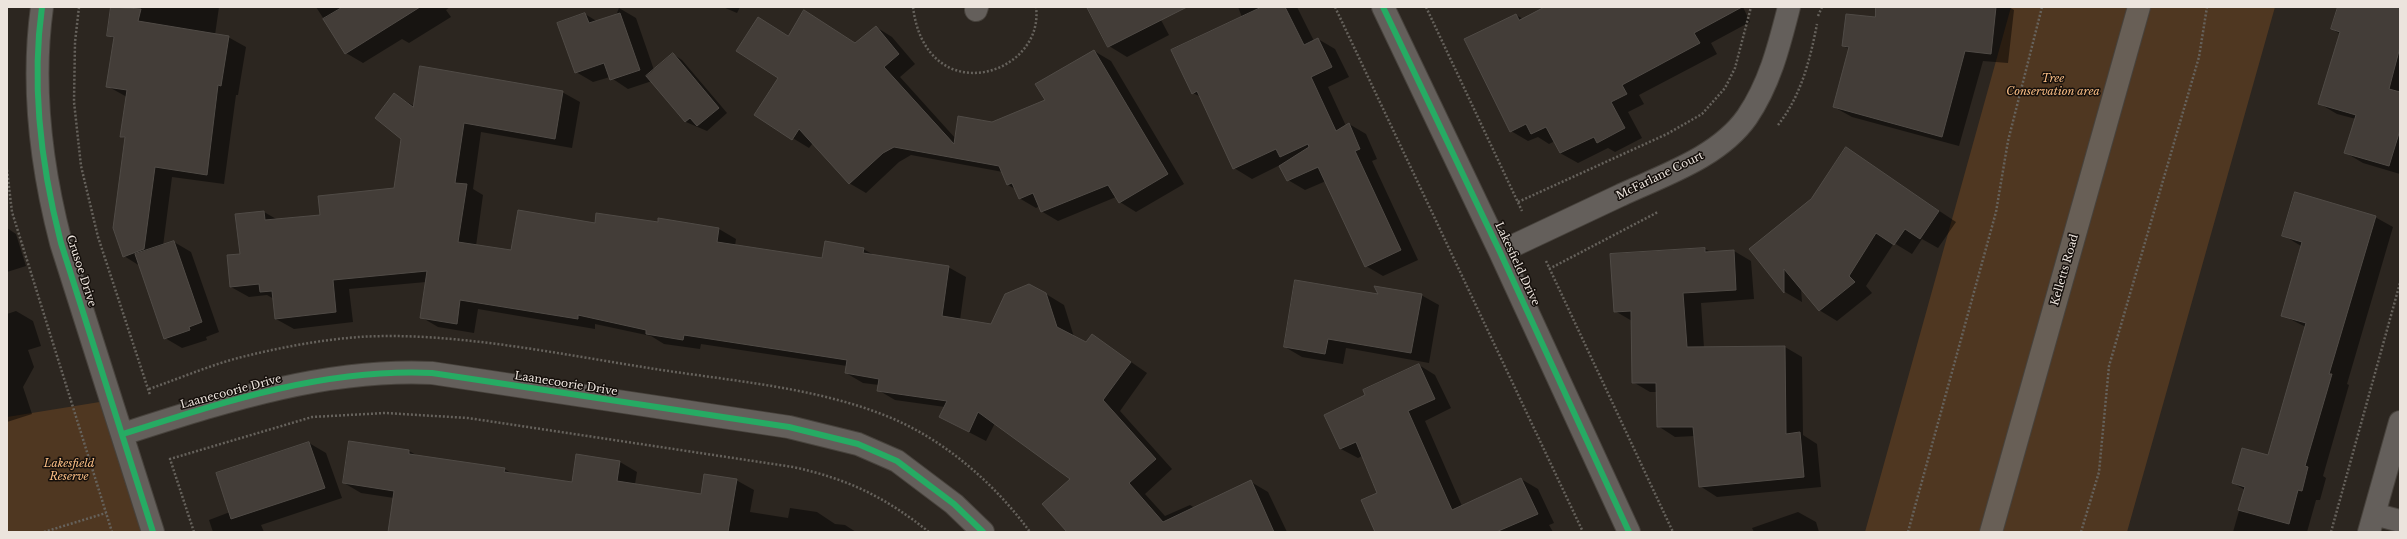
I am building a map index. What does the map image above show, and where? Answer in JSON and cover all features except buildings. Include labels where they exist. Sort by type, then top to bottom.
[{"type":"main road","name":"Kelletts Road","points":[[1991,532],[2139,7]]},
{"type":"street","name":"Crusoe Drive","points":[[42,7],[37,66],[43,158],[50,199],[62,243],[153,532]]},
{"type":"street","name":"Lakesfield Drive","points":[[1383,7],[1500,252],[1629,532]]},
{"type":"street","name":"McFarlane Court","points":[[1500,252],[1683,166],[1726,139],[1746,118],[1762,94],[1772,71],[1789,7]]},
{"type":"street","name":"Laanecoorie Drive","points":[[123,434],[220,403],[323,380],[377,373],[432,373],[789,427],[858,444],[896,461],[954,504],[983,532]]},
{"type":"street","points":[[2400,422],[2371,523],[2400,521]]},
{"type":"path","points":[[79,7],[75,42],[74,102],[81,166],[98,237],[151,399]]},
{"type":"path","points":[[913,7],[915,25],[931,56],[944,66],[973,74],[997,68],[1018,55],[1026,45],[1037,19],[1036,7]]},
{"type":"path","points":[[1335,7],[1583,532]]},
{"type":"path","points":[[1426,7],[1524,214]]},
{"type":"path","points":[[1518,202],[1668,134],[1702,114],[1725,88],[1735,68],[1751,7]]},
{"type":"path","points":[[1908,532],[1996,212],[2008,141],[2042,7]]},
{"type":"path","points":[[2081,532],[2099,472],[2109,366],[2199,57],[2207,7]]},
{"type":"path","points":[[7,170],[12,212],[112,532]]},
{"type":"path","points":[[1544,257],[1673,532]]},
{"type":"path","points":[[2331,532],[2400,283]]},
{"type":"path","points":[[194,532],[170,459],[312,417],[385,413],[468,418],[793,467],[831,476],[865,490],[904,512],[929,532]]},
{"type":"path","points":[[44,532],[106,512]]},
{"type":"green space","name":"Tree Conservation area","points":[[2011,7],[2275,7],[2127,532],[1865,532]]},
{"type":"green space","name":"Lakesfield Reserve","points":[[112,400],[153,532],[7,532],[7,417]]},
{"type":"cycle path","points":[[42,7],[39,37],[38,96],[43,155],[54,214],[61,243],[153,532]]},
{"type":"cycle path","points":[[1383,7],[1500,252],[1629,532]]},
{"type":"cycle path","points":[[123,434],[237,399],[314,382],[353,376],[392,373],[432,373],[789,427],[858,444],[897,461],[954,504],[983,532]]}]
